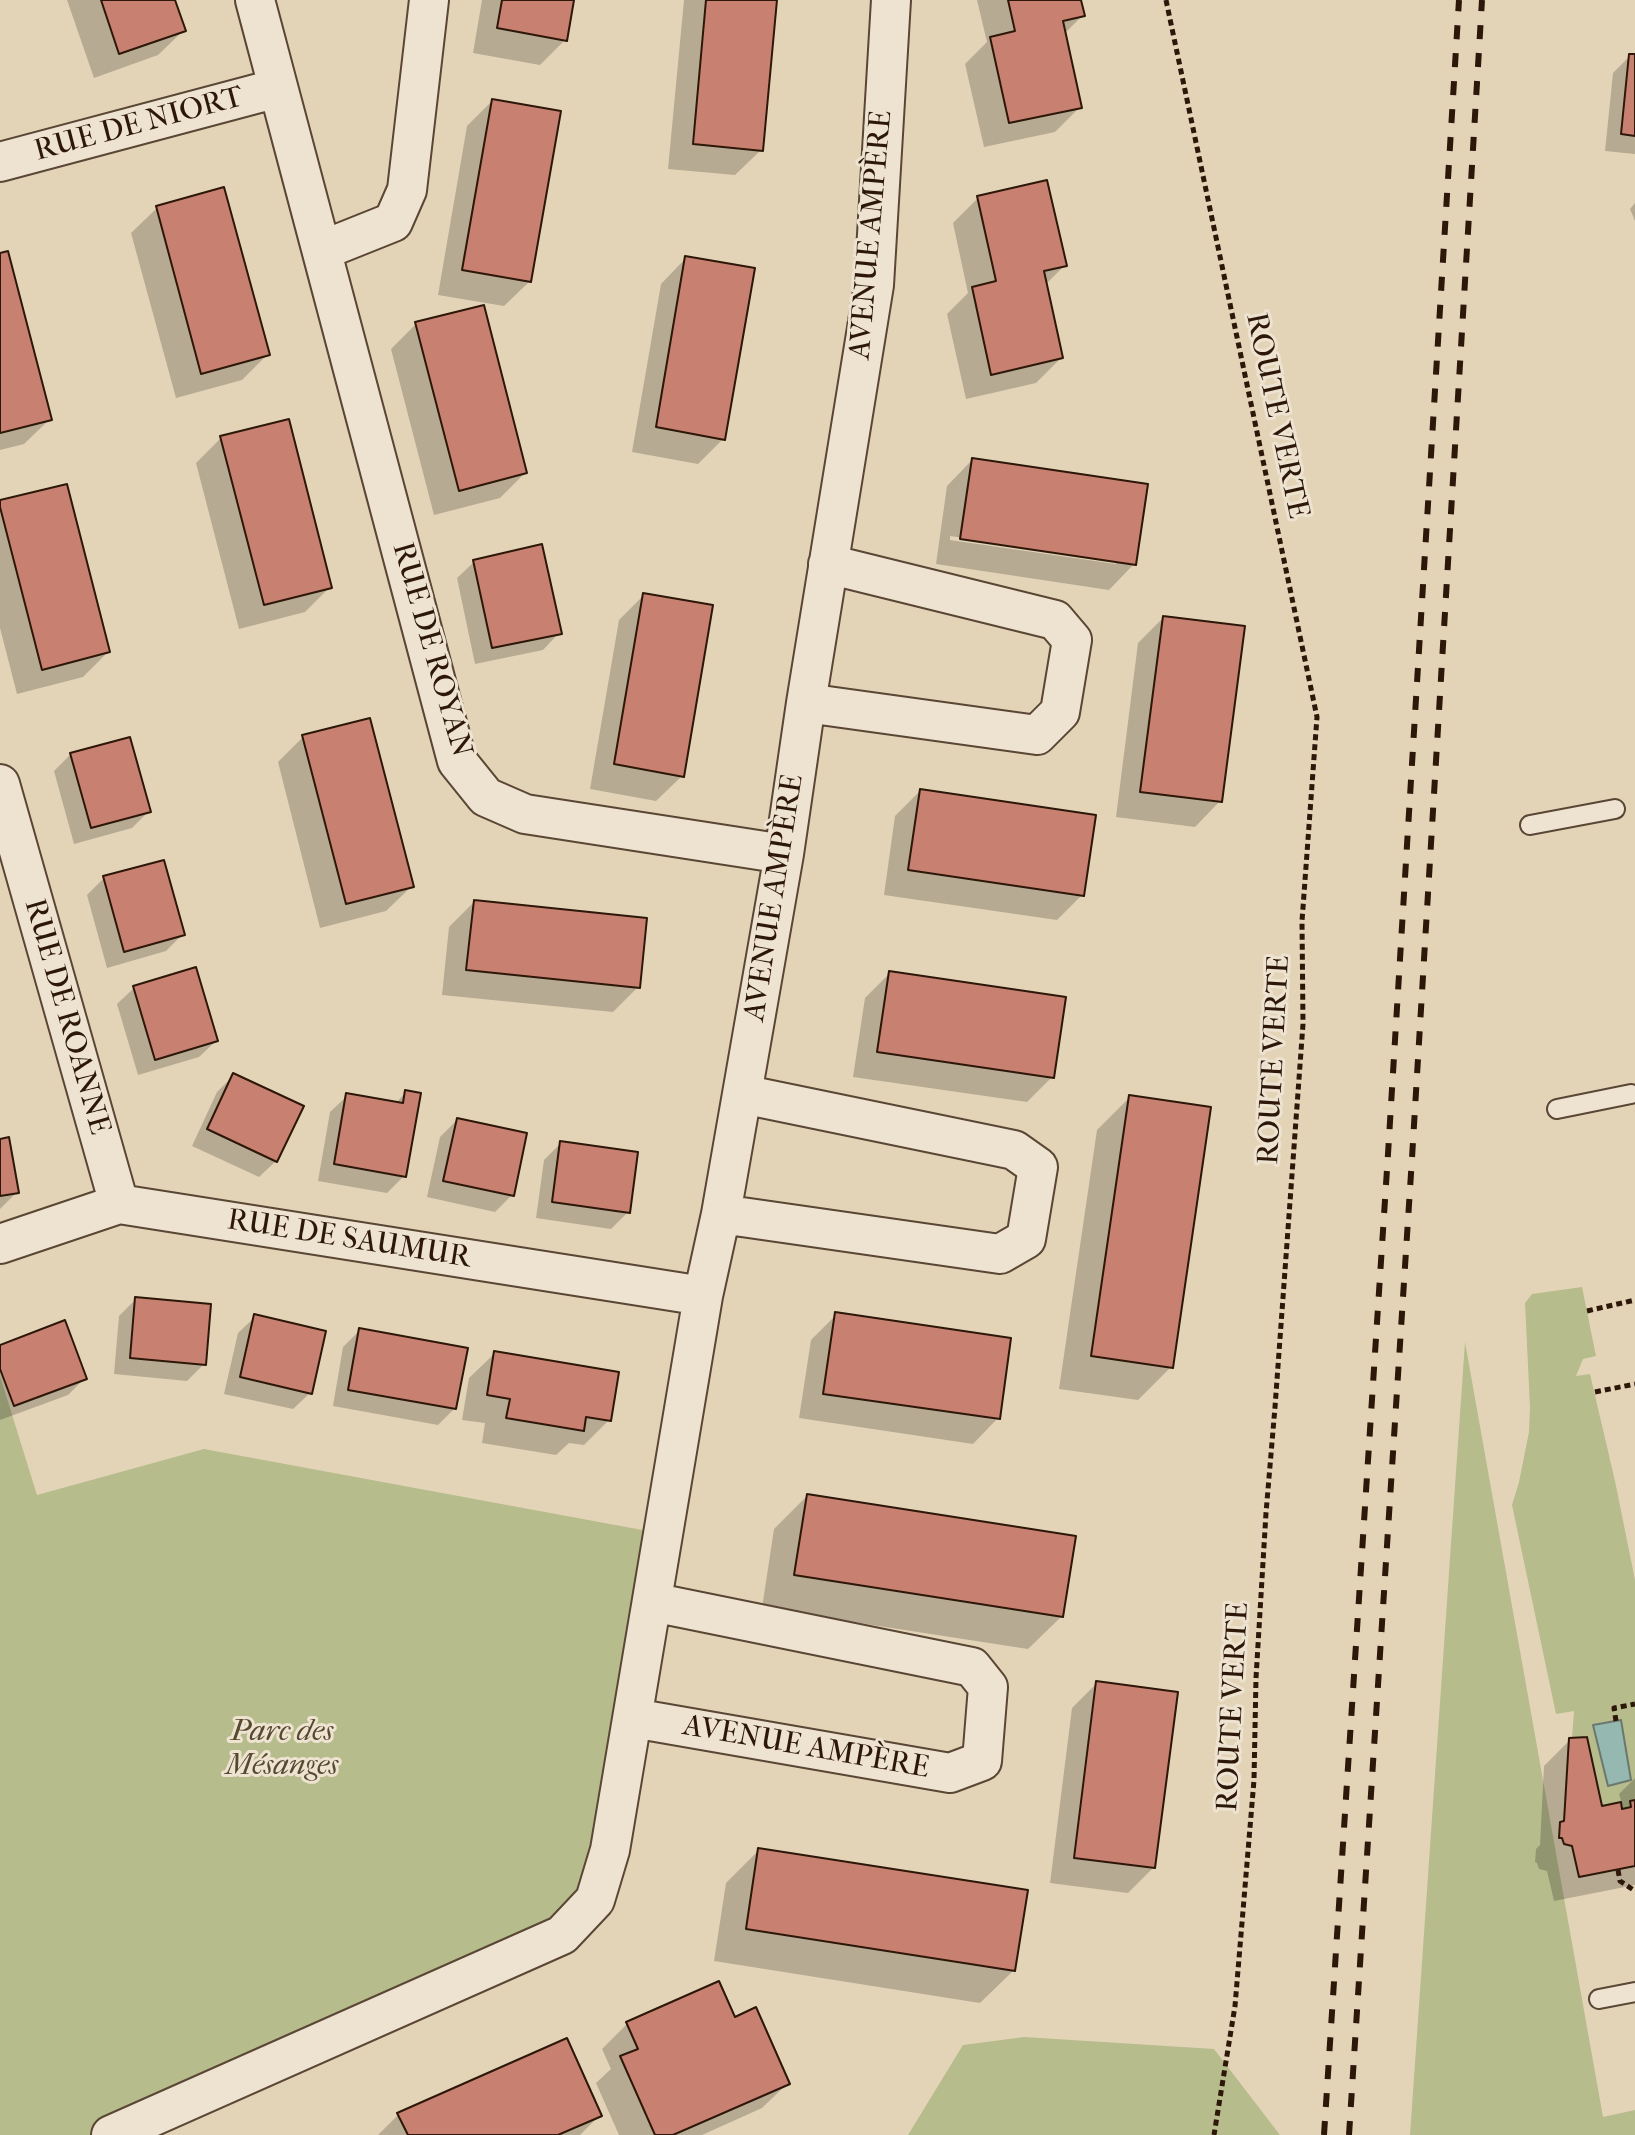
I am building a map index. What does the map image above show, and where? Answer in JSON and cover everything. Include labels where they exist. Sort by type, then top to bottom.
[{"type":"street","name":"RUE DE ROYAN","points":[[255,0],[457,761],[486,797],[525,814],[784,854]]},
{"type":"street","points":[[323,250],[393,222],[407,190],[429,0]]},
{"type":"street","name":"AVENUE AMPÈRE","points":[[111,2135],[562,1935],[595,1900],[610,1850],[703,1296],[721,1214],[784,854],[874,285],[891,0]]},
{"type":"street","name":"RUE DE NIORT","points":[[0,162],[278,88]]},
{"type":"street","points":[[806,703],[1037,735],[1060,712],[1072,640],[1055,620],[828,564]]},
{"type":"street","name":"RUE DE ROANNE","points":[[0,784],[119,1204]]},
{"type":"street","points":[[721,1214],[1000,1254],[1026,1239],[1038,1167],[1014,1150],[742,1094]]},
{"type":"street","name":"RUE DE SAUMUR","points":[[0,1244],[119,1204],[703,1296]]},
{"type":"street","name":"AVENUE AMPÈRE","points":[[633,1718],[950,1773],[982,1761],[988,1687],[972,1667],[652,1602]]},
{"type":"lane","points":[[1530,825],[1615,809]]},
{"type":"lane","points":[[1557,1109],[1631,1094]]},
{"type":"lane","points":[[1599,1999],[1635,1992]]},
{"type":"path","name":"ROUTE VERTE","points":[[1166,0],[1317,717],[1302,921],[1303,1024],[1265,1528],[1256,1678],[1254,1780],[1235,2006],[1214,2135]]},
{"type":"path","points":[[1587,1311],[1635,1300]]},
{"type":"path","points":[[1595,1392],[1635,1384]]},
{"type":"path","points":[[1616,1721],[1614,1708],[1635,1704]]},
{"type":"path","points":[[1618,1870],[1620,1881],[1635,1891]]},
{"type":"green space","points":[[1582,1287],[1596,1356],[1583,1359],[1576,1376],[1590,1374],[1635,1580],[1635,1866],[1579,1877],[1572,1846],[1564,1844],[1559,1838],[1560,1822],[1564,1820],[1569,1738],[1572,1738],[1574,1711],[1556,1714],[1512,1505],[1529,1432],[1525,1303],[1532,1294]]},
{"type":"green space","points":[[1465,1342],[1603,2117],[1635,2110],[1635,2135],[1410,2135]]},
{"type":"green space","name":"Parc des Mésanges","points":[[0,1376],[37,1495],[204,1449],[664,1534],[595,1900],[111,2135],[0,2135]]},
{"type":"green space","points":[[1024,2037],[1214,2049],[1280,2135],[908,2135],[963,2045]]},
{"type":"water","points":[[1621,1720],[1631,1780],[1608,1786],[1593,1725]]},
{"type":"building","points":[[101,0],[175,0],[186,31],[119,54]]},
{"type":"building","points":[[502,0],[574,0],[567,41],[497,28]]},
{"type":"building","points":[[706,0],[777,0],[763,151],[693,144]]},
{"type":"building","points":[[1008,0],[1081,0],[1085,16],[1063,21],[1082,108],[1009,123],[990,37],[1015,31]]},
{"type":"building","points":[[1629,54],[1635,54],[1635,136],[1621,134]]},
{"type":"building","points":[[492,99],[561,111],[531,282],[462,270]]},
{"type":"building","points":[[1047,180],[1067,266],[1044,271],[1063,358],[991,375],[972,287],[996,281],[977,196]]},
{"type":"building","points":[[224,187],[270,355],[201,374],[156,206]]},
{"type":"building","points":[[8,251],[52,420],[0,433],[0,253]]},
{"type":"building","points":[[685,256],[755,268],[725,440],[656,427]]},
{"type":"building","points":[[484,305],[527,473],[459,491],[415,322]]},
{"type":"building","points":[[289,419],[332,588],[264,605],[220,436]]},
{"type":"building","points":[[972,458],[1148,484],[1136,565],[960,539]]},
{"type":"building","points":[[67,484],[110,652],[42,670],[0,500]]},
{"type":"building","points":[[542,544],[562,634],[492,648],[473,560]]},
{"type":"building","points":[[643,593],[713,605],[684,777],[614,764]]},
{"type":"building","points":[[1163,616],[1245,626],[1222,802],[1140,792]]},
{"type":"building","points":[[370,718],[414,887],[346,904],[302,735]]},
{"type":"building","points":[[130,737],[151,812],[91,828],[70,753]]},
{"type":"building","points":[[920,789],[1096,815],[1084,896],[908,870]]},
{"type":"building","points":[[164,860],[185,935],[124,952],[103,876]]},
{"type":"building","points":[[474,900],[647,918],[640,988],[466,970]]},
{"type":"building","points":[[196,967],[218,1041],[155,1060],[133,986]]},
{"type":"building","points":[[889,971],[1066,997],[1054,1078],[877,1052]]},
{"type":"building","points":[[233,1073],[304,1106],[277,1162],[207,1129]]},
{"type":"building","points":[[405,1090],[421,1093],[406,1177],[334,1164],[346,1093],[403,1103]]},
{"type":"building","points":[[1129,1095],[1211,1107],[1173,1368],[1091,1356]]},
{"type":"building","points":[[457,1118],[527,1133],[514,1196],[443,1181]]},
{"type":"building","points":[[9,1137],[19,1193],[0,1196],[0,1139]]},
{"type":"building","points":[[560,1141],[638,1152],[630,1213],[552,1202]]},
{"type":"building","points":[[135,1297],[211,1304],[206,1365],[130,1358]]},
{"type":"building","points":[[835,1312],[1011,1338],[1000,1419],[823,1394]]},
{"type":"building","points":[[254,1314],[326,1331],[312,1394],[240,1377]]},
{"type":"building","points":[[65,1320],[87,1379],[14,1406],[0,1369],[0,1345]]},
{"type":"building","points":[[359,1328],[468,1348],[456,1409],[348,1390]]},
{"type":"building","points":[[494,1351],[619,1372],[611,1421],[586,1417],[584,1431],[506,1418],[510,1399],[487,1395]]},
{"type":"building","points":[[807,1494],[1076,1536],[1063,1617],[794,1575]]},
{"type":"building","points":[[1096,1681],[1178,1692],[1155,1868],[1074,1858]]},
{"type":"building","points":[[1587,1737],[1602,1806],[1621,1802],[1622,1809],[1631,1807],[1630,1801],[1635,1800],[1635,1866],[1579,1877],[1572,1846],[1564,1844],[1559,1838],[1560,1822],[1564,1821],[1569,1738]]},
{"type":"building","points":[[758,1848],[1028,1890],[1015,1971],[746,1929]]},
{"type":"building","points":[[719,1981],[735,2017],[756,2007],[790,2084],[673,2135],[655,2135],[620,2056],[638,2049],[626,2022]]},
{"type":"building","points":[[567,2038],[602,2116],[558,2135],[408,2135],[397,2113]]},
{"type":"railway","points":[[1324,2135],[1459,0]]},
{"type":"railway","points":[[1349,2135],[1482,0]]}]
